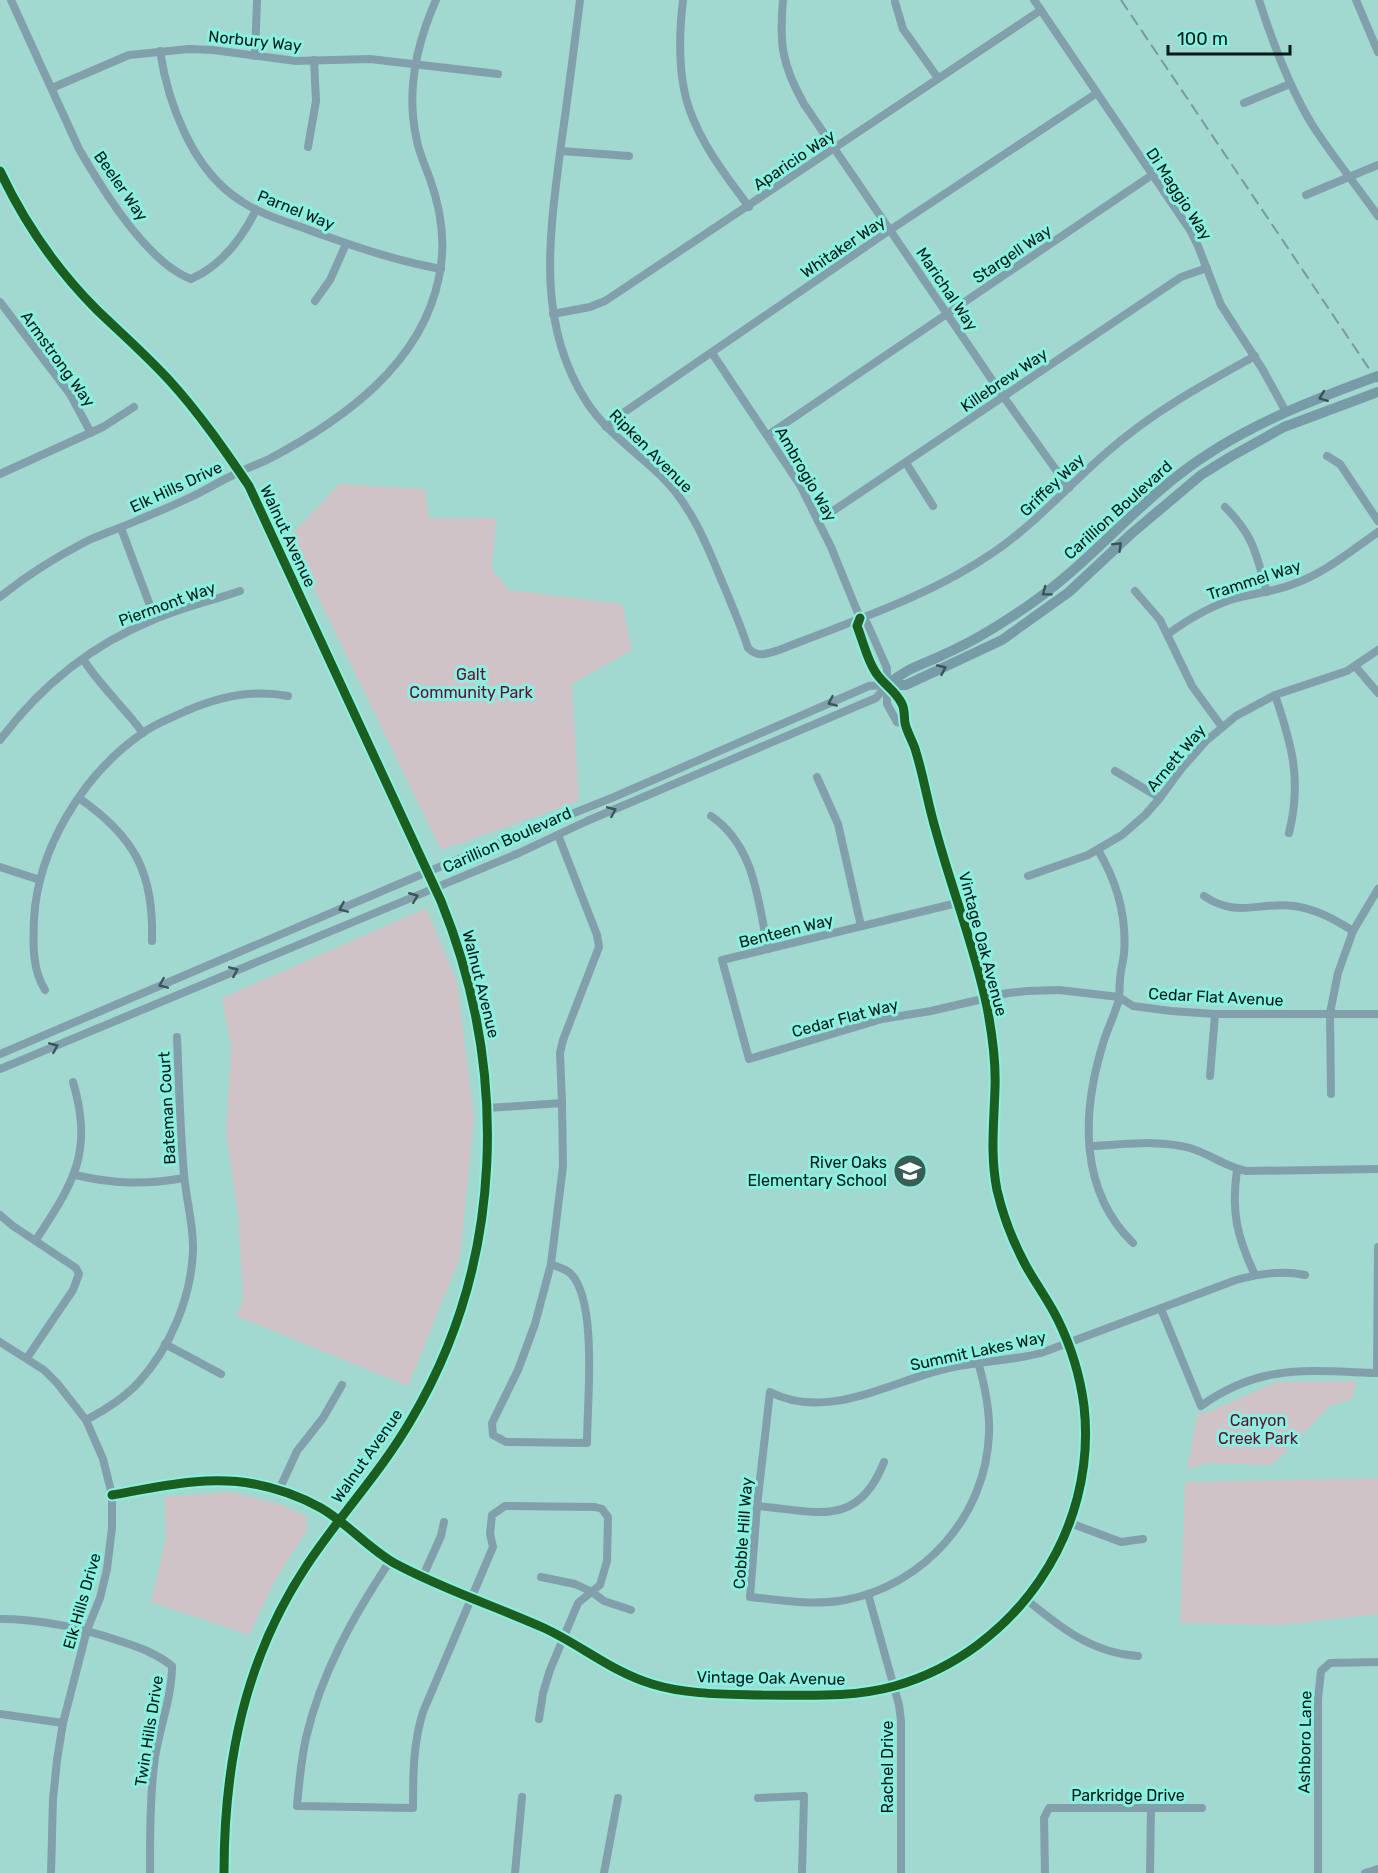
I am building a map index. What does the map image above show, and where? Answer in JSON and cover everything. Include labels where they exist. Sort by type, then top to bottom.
[{"type":"street","name":"Beeler Way","points":[[11,0],[80,149],[103,188],[137,234],[155,253],[183,276],[191,279],[213,266],[243,233],[256,210]]},
{"type":"street","points":[[255,56],[257,0]]},
{"type":"street","name":"Elk Hills Drive","points":[[0,597],[59,556],[100,535],[192,496],[307,438],[347,410],[382,380],[406,352],[424,323],[437,290],[441,269],[440,220],[436,199],[419,151],[412,101],[415,64],[422,36],[436,0]]},
{"type":"street","name":"Ripken Avenue","points":[[580,0],[549,256],[553,314],[560,347],[571,372],[586,401],[606,427],[667,482],[685,503],[701,531],[748,648],[754,654],[763,656],[860,618]]},
{"type":"street","points":[[683,0],[679,33],[682,71],[690,111],[714,160],[749,207]]},
{"type":"street","name":"Marichal Way","points":[[783,0],[781,33],[783,60],[804,104],[1003,396],[1069,488]]},
{"type":"street","name":"Di Maggio Way","points":[[1034,0],[1190,230],[1221,305],[1255,356],[1286,412]]},
{"type":"street","points":[[1260,0],[1273,43],[1290,84],[1314,127],[1378,216]]},
{"type":"street","points":[[1356,0],[1378,52]]},
{"type":"street","points":[[895,2],[903,28],[938,78]]},
{"type":"street","name":"Aparicio Way","points":[[553,314],[590,307],[604,301],[749,207],[1041,10]]},
{"type":"street","name":"Norbury Way","points":[[52,88],[129,55],[160,51],[213,50],[296,61],[370,59],[498,74]]},
{"type":"street","name":"Parnel Way","points":[[160,51],[167,91],[173,106],[199,157],[226,190],[256,210],[346,244],[398,261],[441,269]]},
{"type":"street","points":[[308,147],[316,101],[314,60]]},
{"type":"street","points":[[1244,103],[1290,84]]},
{"type":"street","name":"Whitaker Way","points":[[606,427],[624,412],[890,230],[1097,93]]},
{"type":"street","points":[[561,151],[630,156]]},
{"type":"street","points":[[1306,195],[1378,165]]},
{"type":"street","name":"Walnut Avenue","points":[[0,171],[30,225],[62,271],[96,309],[179,392],[249,486],[449,920],[473,998],[481,1037],[488,1108],[487,1169],[483,1209],[467,1288],[451,1336],[427,1392],[407,1428],[368,1486],[305,1567],[267,1639],[251,1680],[239,1724],[229,1776],[225,1812],[224,1873]]},
{"type":"street","name":"Stargell Way","points":[[768,435],[1152,175]]},
{"type":"street","points":[[315,302],[334,272],[346,244]]},
{"type":"street","name":"Killebrew Way","points":[[818,521],[1181,277],[1207,268]]},
{"type":"street","name":"Armstrong Way","points":[[0,302],[70,394],[91,433]]},
{"type":"street","name":"Ambrogio Way","points":[[712,353],[800,485],[860,618],[867,622],[887,668],[887,685]]},
{"type":"street","name":"Griffey Way","points":[[860,618],[904,602],[974,565],[1027,527],[1107,452],[1161,410],[1255,356]]},
{"type":"street","name":"Carillion Boulevard","points":[[0,1069],[311,938],[435,889],[876,698],[903,671],[975,640],[1030,604],[1076,568],[1131,514],[1178,475],[1223,444],[1286,412],[1378,376]]},
{"type":"street","name":"Carillion Boulevard","points":[[0,1054],[427,872],[623,794],[869,686],[906,685],[1002,640],[1069,592],[1131,534],[1201,476],[1230,457],[1284,428],[1378,392]]},
{"type":"street","points":[[1,472],[91,433],[120,418],[134,407]]},
{"type":"street","points":[[1327,456],[1340,464],[1378,521]]},
{"type":"street","points":[[906,463],[933,506]]},
{"type":"street","points":[[1225,507],[1249,536],[1267,592]]},
{"type":"street","points":[[121,528],[155,619]]},
{"type":"street","name":"Trammel Way","points":[[1168,634],[1185,621],[1215,605],[1296,583],[1319,572],[1378,532]]},
{"type":"street","name":"Piermont Way","points":[[0,740],[33,700],[56,679],[128,631],[155,619],[240,591]]},
{"type":"street","points":[[1135,591],[1160,620],[1192,686],[1222,727]]},
{"type":"street","name":"Ambrogio Way","points":[[860,618],[857,626],[876,673],[887,685]]},
{"type":"street","name":"Arnett Way","points":[[1028,876],[1098,850],[1131,827],[1160,798],[1192,755],[1222,727],[1246,709],[1275,694],[1332,677],[1355,666],[1378,650]]},
{"type":"street","points":[[83,659],[96,680],[132,718],[142,733]]},
{"type":"street","points":[[1355,666],[1378,693]]},
{"type":"street","name":"Vintage Oak Avenue","points":[[887,685],[887,704],[897,722],[905,724]]},
{"type":"street","name":"Vintage Oak Avenue","points":[[112,1495],[167,1486],[225,1481],[252,1483],[279,1490],[321,1508],[390,1561],[548,1630],[616,1670],[656,1686],[676,1690],[716,1694],[832,1695],[859,1693],[894,1686],[937,1670],[957,1659],[994,1633],[1027,1599],[1052,1563],[1070,1523],[1082,1478],[1085,1433],[1081,1388],[1069,1343],[1050,1303],[1016,1246],[1002,1209],[996,1185],[991,1144],[996,1084],[985,998],[934,827],[916,749],[905,724],[907,716],[900,698],[887,685]]},
{"type":"street","points":[[45,990],[36,973],[34,950],[34,915],[40,880],[56,838],[79,798],[111,760],[142,733],[199,705],[243,694],[265,693],[288,696]]},
{"type":"street","points":[[1275,694],[1290,741],[1295,768],[1295,799],[1289,833]]},
{"type":"street","points":[[1115,771],[1160,798]]},
{"type":"street","points":[[817,777],[838,824],[861,926]]},
{"type":"street","points":[[79,798],[124,837],[136,856],[151,894],[152,941]]},
{"type":"street","points":[[711,816],[730,832],[747,860],[768,949]]},
{"type":"street","points":[[551,1264],[571,1273],[581,1290],[586,1313],[589,1332],[587,1443],[506,1442],[493,1435],[492,1422],[518,1370],[535,1324],[551,1264],[563,1166],[560,1053],[599,947],[597,935],[558,835]]},
{"type":"street","points":[[1098,850],[1116,886],[1124,923],[1124,955],[1119,981],[1119,998],[1102,1045],[1093,1079],[1089,1113],[1090,1146],[1093,1174],[1101,1200],[1114,1223],[1133,1243]]},
{"type":"street","points":[[0,867],[40,880]]},
{"type":"street","points":[[1331,1094],[1330,1013],[1338,973],[1353,931],[1378,889]]},
{"type":"street","points":[[1204,896],[1218,904],[1241,909],[1277,905],[1305,908],[1327,915],[1353,931]]},
{"type":"street","name":"Benteen Way","points":[[749,1059],[722,960],[957,903]]},
{"type":"street","name":"Cedar Flat Avenue","points":[[985,998],[1008,993],[1043,990],[1119,998],[1133,1006],[1171,1011],[1215,1014],[1378,1014]]},
{"type":"street","name":"Cedar Flat Way","points":[[749,1059],[882,1019],[931,1011],[985,998]]},
{"type":"street","points":[[1210,1076],[1215,1014]]},
{"type":"street","name":"Bateman Court","points":[[86,1420],[116,1402],[139,1383],[176,1324],[186,1297],[193,1250],[184,1178],[177,1037]]},
{"type":"street","points":[[36,1240],[75,1175],[82,1134],[81,1113],[73,1082]]},
{"type":"street","points":[[488,1108],[562,1103]]},
{"type":"street","points":[[1090,1146],[1159,1144],[1177,1146],[1209,1156],[1237,1170],[1255,1172],[1378,1169]]},
{"type":"street","points":[[1237,1170],[1234,1198],[1236,1224],[1244,1251],[1255,1275]]},
{"type":"street","points":[[75,1175],[113,1183],[136,1184],[184,1178]]},
{"type":"street","points":[[0,1215],[76,1268],[79,1274],[73,1290],[27,1358]]},
{"type":"street","points":[[1161,1309],[1201,1406],[1232,1386],[1265,1374],[1299,1371],[1377,1373],[1378,1247]]},
{"type":"street","name":"Summit Lakes Way","points":[[770,1392],[784,1399],[807,1402],[866,1395],[926,1374],[978,1362],[1028,1356],[1069,1343],[1236,1280],[1282,1272],[1305,1275]]},
{"type":"street","name":"Elk Hills Drive","points":[[0,1342],[44,1370],[86,1420],[103,1459],[112,1495],[112,1528],[107,1569],[100,1598],[87,1630],[63,1724],[53,1798],[51,1873]]},
{"type":"street","points":[[165,1344],[221,1374]]},
{"type":"street","name":"Cobble Hill Way","points":[[770,1392],[757,1506],[750,1597],[813,1603],[841,1601],[868,1594],[901,1579],[929,1560],[954,1533],[974,1498],[985,1466],[989,1433],[987,1399],[978,1362]]},
{"type":"street","points":[[279,1490],[297,1451],[323,1418],[342,1385]]},
{"type":"street","points":[[757,1506],[822,1511],[845,1509],[870,1491],[884,1462]]},
{"type":"street","points":[[390,1561],[354,1617],[324,1682],[306,1737],[297,1806],[413,1808],[413,1764],[418,1728],[493,1547],[490,1534],[492,1515],[505,1506],[595,1507],[602,1509],[608,1517],[607,1561],[600,1585],[578,1603],[550,1670],[539,1719]]},
{"type":"street","points":[[423,1576],[441,1536],[444,1522]]},
{"type":"street","points":[[1070,1523],[1121,1542],[1143,1539]]},
{"type":"street","points":[[541,1577],[575,1584],[604,1601],[631,1610]]},
{"type":"street","name":"Rachel Drive","points":[[868,1594],[902,1721],[901,1873]]},
{"type":"street","points":[[1027,1599],[1057,1625],[1085,1643],[1111,1652],[1138,1656]]},
{"type":"street","points":[[0,1619],[40,1620],[87,1630]]},
{"type":"street","name":"Twin Hills Drive","points":[[87,1630],[160,1656],[172,1666],[172,1681],[153,1776],[150,1873]]},
{"type":"street","name":"Ashboro Lane","points":[[1318,1873],[1318,1699],[1321,1671],[1330,1663],[1378,1662]]},
{"type":"street","points":[[0,1714],[63,1724]]},
{"type":"street","points":[[758,1798],[804,1796],[802,1873]]},
{"type":"street","points":[[515,1873],[522,1797]]},
{"type":"street","points":[[604,1873],[618,1798]]},
{"type":"street","name":"Parkridge Drive","points":[[1045,1873],[1044,1818],[1049,1808],[1202,1808]]},
{"type":"street","points":[[1150,1873],[1151,1808]]},
{"type":"street","points":[[1365,1873],[1378,1869]]},
{"type":"green space","name":"Galt Community Park","points":[[340,484],[425,489],[429,518],[496,518],[492,569],[509,590],[622,604],[632,650],[572,684],[579,801],[441,850],[289,537]]},
{"type":"green space","points":[[426,908],[457,982],[474,1118],[460,1257],[408,1386],[236,1316],[243,1299],[238,1214],[226,1134],[231,1047],[222,998]]},
{"type":"green space","name":"Canyon Creek Park","points":[[1357,1381],[1352,1399],[1330,1406],[1272,1465],[1205,1463],[1187,1470],[1198,1413],[1208,1412],[1276,1382]]},
{"type":"green space","points":[[1378,1478],[1378,1614],[1283,1625],[1180,1623],[1185,1482]]},
{"type":"green space","points":[[231,1492],[279,1504],[307,1516],[307,1530],[275,1580],[249,1635],[151,1602],[166,1537],[164,1497]]},
{"type":"railway","points":[[1121,0],[1378,382]]},
{"type":"cycle path","points":[[0,171],[42,245],[68,279],[180,393],[211,431],[249,486],[441,901],[463,965],[478,1031],[486,1097],[487,1164],[480,1231],[465,1296],[442,1359],[411,1420],[387,1458],[307,1565],[268,1637],[253,1674],[234,1751],[228,1791],[224,1873]]},
{"type":"cycle path","points":[[112,1495],[201,1481],[254,1484],[288,1493],[331,1514],[384,1557],[412,1572],[544,1628],[637,1679],[666,1688],[693,1692],[813,1695],[879,1690],[938,1669],[978,1645],[1012,1615],[1040,1580],[1062,1540],[1077,1498],[1085,1452],[1084,1406],[1067,1339],[1021,1257],[999,1200],[993,1152],[994,1058],[982,985],[942,853],[915,749],[906,727],[903,706],[897,695],[879,677],[870,662],[857,626],[860,618]]},
{"type":"place","name":"River Oaks Elementary School","points":[[910,1171]]}]
